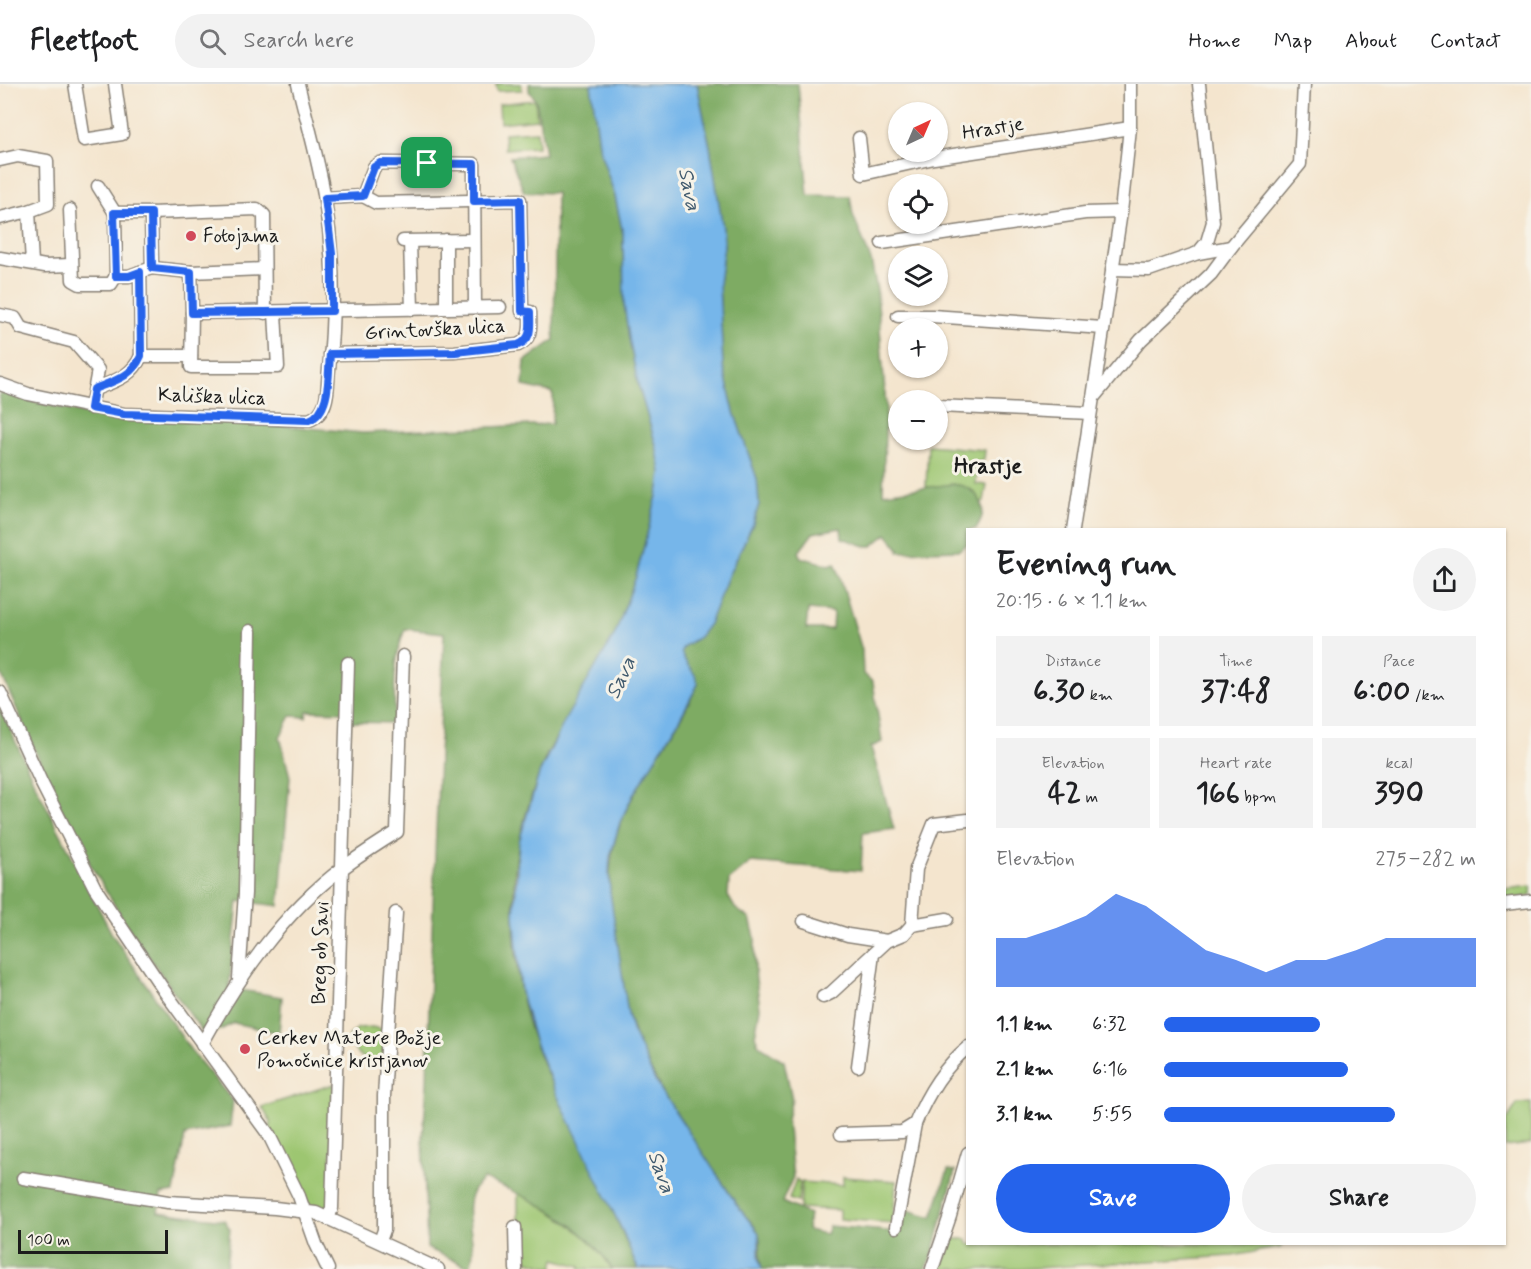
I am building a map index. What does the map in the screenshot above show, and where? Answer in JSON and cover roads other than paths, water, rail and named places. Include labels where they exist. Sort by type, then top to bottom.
[{"type":"street","points":[[75,84],[84,140],[122,134],[115,84]]},
{"type":"street","name":"Kališka ulica","points":[[0,384],[28,394],[124,414],[309,420],[317,418],[325,407],[330,354],[332,254],[325,198],[298,84]]},
{"type":"street","points":[[1073,528],[1121,212],[1130,128],[1130,84]]},
{"type":"street","points":[[1198,84],[1213,222],[1207,242],[1198,253]]},
{"type":"street","points":[[1092,399],[1142,340],[1196,290],[1300,164],[1304,84]]},
{"type":"street","name":"Hrastje","points":[[859,138],[863,174],[934,158],[1130,128]]},
{"type":"street","points":[[0,160],[18,156],[47,161],[48,204],[0,218]]},
{"type":"street","name":"Grintovška ulica","points":[[363,196],[374,167],[380,163],[474,164],[473,240],[476,307]]},
{"type":"street","points":[[70,210],[73,280],[80,284],[111,284],[116,276],[114,213],[98,186]]},
{"type":"street","name":"Grintovška ulica","points":[[325,198],[363,196],[376,203],[520,200],[522,311],[530,312],[530,333],[525,342],[518,345],[455,352],[330,354]]},
{"type":"street","name":"Kališka ulica","points":[[114,213],[257,209],[264,215],[264,269],[270,313],[277,323],[278,367],[191,366],[191,272]]},
{"type":"street","points":[[29,211],[32,263]]},
{"type":"street","points":[[882,243],[1085,213],[1121,212]]},
{"type":"street","points":[[94,389],[128,375],[136,367],[141,356],[151,213]]},
{"type":"street","name":"Grintovška ulica","points":[[446,240],[446,307]]},
{"type":"street","name":"Grintovška ulica","points":[[412,309],[406,241],[473,240]]},
{"type":"street","points":[[1112,269],[1149,270],[1198,253],[1231,247]]},
{"type":"street","points":[[0,258],[45,266],[71,265]]},
{"type":"street","points":[[116,276],[129,276],[146,270],[191,272],[264,269]]},
{"type":"street","points":[[192,313],[500,307]]},
{"type":"street","points":[[0,315],[15,318],[21,328],[74,342],[98,370],[91,408]]},
{"type":"street","points":[[898,316],[932,316],[1103,328]]},
{"type":"street","name":"Kališka ulica","points":[[141,356],[190,356]]},
{"type":"street","points":[[948,406],[1090,413]]},
{"type":"street","name":"Breg ob Savi","points":[[239,980],[245,894],[250,631]]},
{"type":"street","name":"Breg ob Savi","points":[[202,1044],[239,980],[293,914],[343,868],[397,832],[403,656]]},
{"type":"street","name":"Breg ob Savi","points":[[328,1219],[332,1208],[348,663]]},
{"type":"street","points":[[0,692],[42,784],[95,888],[165,992],[269,1135],[300,1196],[315,1244],[328,1269]]},
{"type":"street","points":[[822,998],[831,993],[887,941],[904,934],[912,925],[916,869],[931,829],[934,824],[940,822],[966,820]]},
{"type":"street","points":[[1506,904],[1531,901]]},
{"type":"street","points":[[380,1242],[384,1230],[384,1096],[396,913]]},
{"type":"street","points":[[912,925],[947,919]]},
{"type":"street","points":[[804,921],[848,935],[887,941]]},
{"type":"street","points":[[858,1066],[873,954]]},
{"type":"street","points":[[896,1227],[915,1124],[920,1110],[947,1066],[966,1049]]},
{"type":"street","points":[[841,1134],[902,1132],[915,1124]]},
{"type":"street","points":[[932,1269],[966,1160]]},
{"type":"street","points":[[23,1178],[168,1202],[275,1208],[316,1214],[438,1269]]},
{"type":"street","points":[[515,1227],[516,1269]]},
{"type":"water","name":"Sava","points":[[591,84],[697,84],[723,229],[724,245],[719,284],[723,366],[734,412],[757,479],[759,504],[753,524],[728,576],[709,624],[699,637],[684,646],[681,651],[698,684],[633,795],[620,822],[610,857],[609,873],[632,1030],[655,1081],[739,1208],[759,1233],[759,1258],[762,1269],[638,1269],[623,1232],[557,1095],[534,1040],[521,992],[514,915],[519,842],[539,774],[567,716],[615,634],[636,577],[661,472],[656,445],[638,384],[629,338],[624,304],[623,234],[615,196],[600,151]]},
{"type":"place","name":"Fotojama","points":[[191,236]]},
{"type":"place","name":"Cerkev Matere Božje Pomočnice kristjanov","points":[[245,1049]]},
{"type":"district","name":"Hrastje","points":[[988,467]]}]
